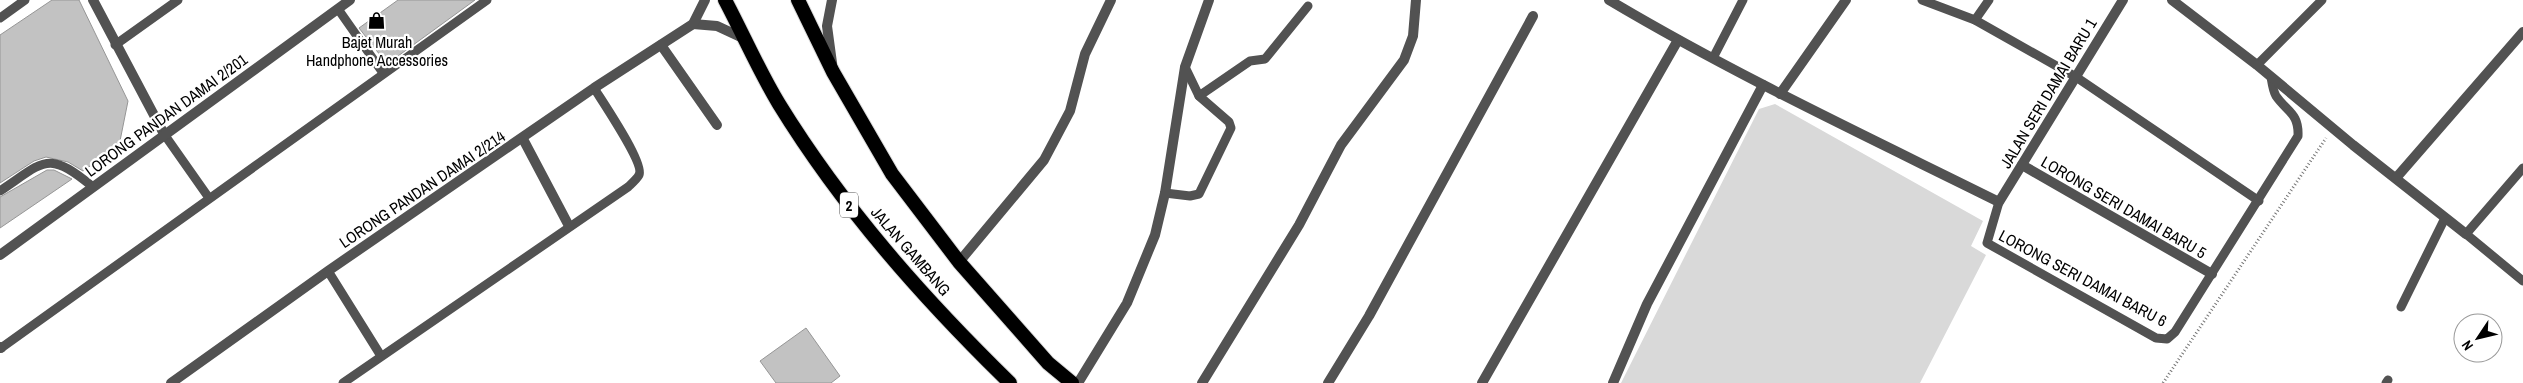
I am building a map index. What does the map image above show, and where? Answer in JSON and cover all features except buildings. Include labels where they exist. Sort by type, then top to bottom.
[{"type":"highway","name":"JALAN GAMBANG","points":[[725,0],[778,103],[837,190],[890,257],[960,334],[1010,383]]},
{"type":"highway","name":"JALAN GAMBANG","points":[[798,0],[833,72],[892,174],[959,262],[1048,363],[1072,383]]},
{"type":"street","points":[[93,0],[164,134]]},
{"type":"street","name":"LORONG PANDAN DAMAI 2/201","points":[[0,255],[350,0]]},
{"type":"street","name":"LORONG PANDAN DAMAI 2/214","points":[[171,383],[328,271],[594,88],[692,24],[705,0]]},
{"type":"street","points":[[832,0],[827,26],[833,72]]},
{"type":"street","points":[[959,262],[1044,160],[1070,111],[1085,54],[1111,0]]},
{"type":"street","points":[[1078,383],[1127,304],[1155,235],[1165,193],[1185,67],[1209,0]]},
{"type":"street","points":[[1202,383],[1299,225],[1341,145],[1404,60],[1413,36],[1416,0]]},
{"type":"street","points":[[1609,0],[1678,40],[1780,94],[1999,202]]},
{"type":"street","points":[[1780,94],[1846,0]]},
{"type":"street","name":"JALAN SERI DAMAI BARU 1","points":[[1999,202],[2123,0]]},
{"type":"street","points":[[2172,0],[2257,65],[2466,234]]},
{"type":"street","points":[[1328,383],[1369,316],[1533,16]]},
{"type":"street","points":[[692,24],[717,26],[745,38]]},
{"type":"street","points":[[2396,178],[2523,32]]},
{"type":"street","points":[[1482,383],[1678,40]]},
{"type":"street","points":[[661,44],[717,125]]},
{"type":"street","points":[[1613,383],[1647,304],[1763,84]]},
{"type":"street","points":[[522,139],[569,226]]},
{"type":"street","name":"LORONG SERI DAMAI BARU 5","points":[[2022,165],[2212,274]]},
{"type":"lane","points":[[0,18],[25,0]]},
{"type":"lane","points":[[116,45],[178,0]]},
{"type":"lane","points":[[0,348],[487,0]]},
{"type":"lane","points":[[1713,58],[1743,0]]},
{"type":"lane","points":[[1922,0],[1976,20],[2076,77],[2259,201]]},
{"type":"lane","points":[[1976,20],[1990,0]]},
{"type":"lane","points":[[2257,65],[2322,0]]},
{"type":"lane","points":[[1199,96],[1250,62],[1265,59],[1308,6]]},
{"type":"lane","points":[[338,9],[383,74]]},
{"type":"lane","points":[[1165,193],[1190,196],[1199,194],[1231,128],[1228,122],[1199,96],[1185,67]]},
{"type":"lane","name":"LORONG SERI DAMAI BARU 6","points":[[1999,202],[1987,243],[2156,338],[2167,339],[2175,332],[2259,201],[2298,136],[2299,125],[2293,113],[2275,94],[2271,77]]},
{"type":"lane","points":[[343,383],[628,187],[639,176],[640,169],[634,154],[594,88]]},
{"type":"lane","points":[[164,134],[208,198]]},
{"type":"lane","points":[[0,191],[41,163],[57,163],[71,169],[93,187]]},
{"type":"lane","points":[[2523,168],[2466,234],[2523,281]]},
{"type":"lane","points":[[2401,308],[2445,218]]},
{"type":"lane","points":[[328,271],[381,356]]},
{"type":"path","points":[[2163,383],[2332,127]]},
{"type":"shaded area","points":[[1775,104],[1983,221],[1971,246],[1986,255],[1920,383],[1621,383],[1759,109]]},
{"type":"place","name":"Bajet Murah Handphone Accessories","points":[[377,20]]}]
